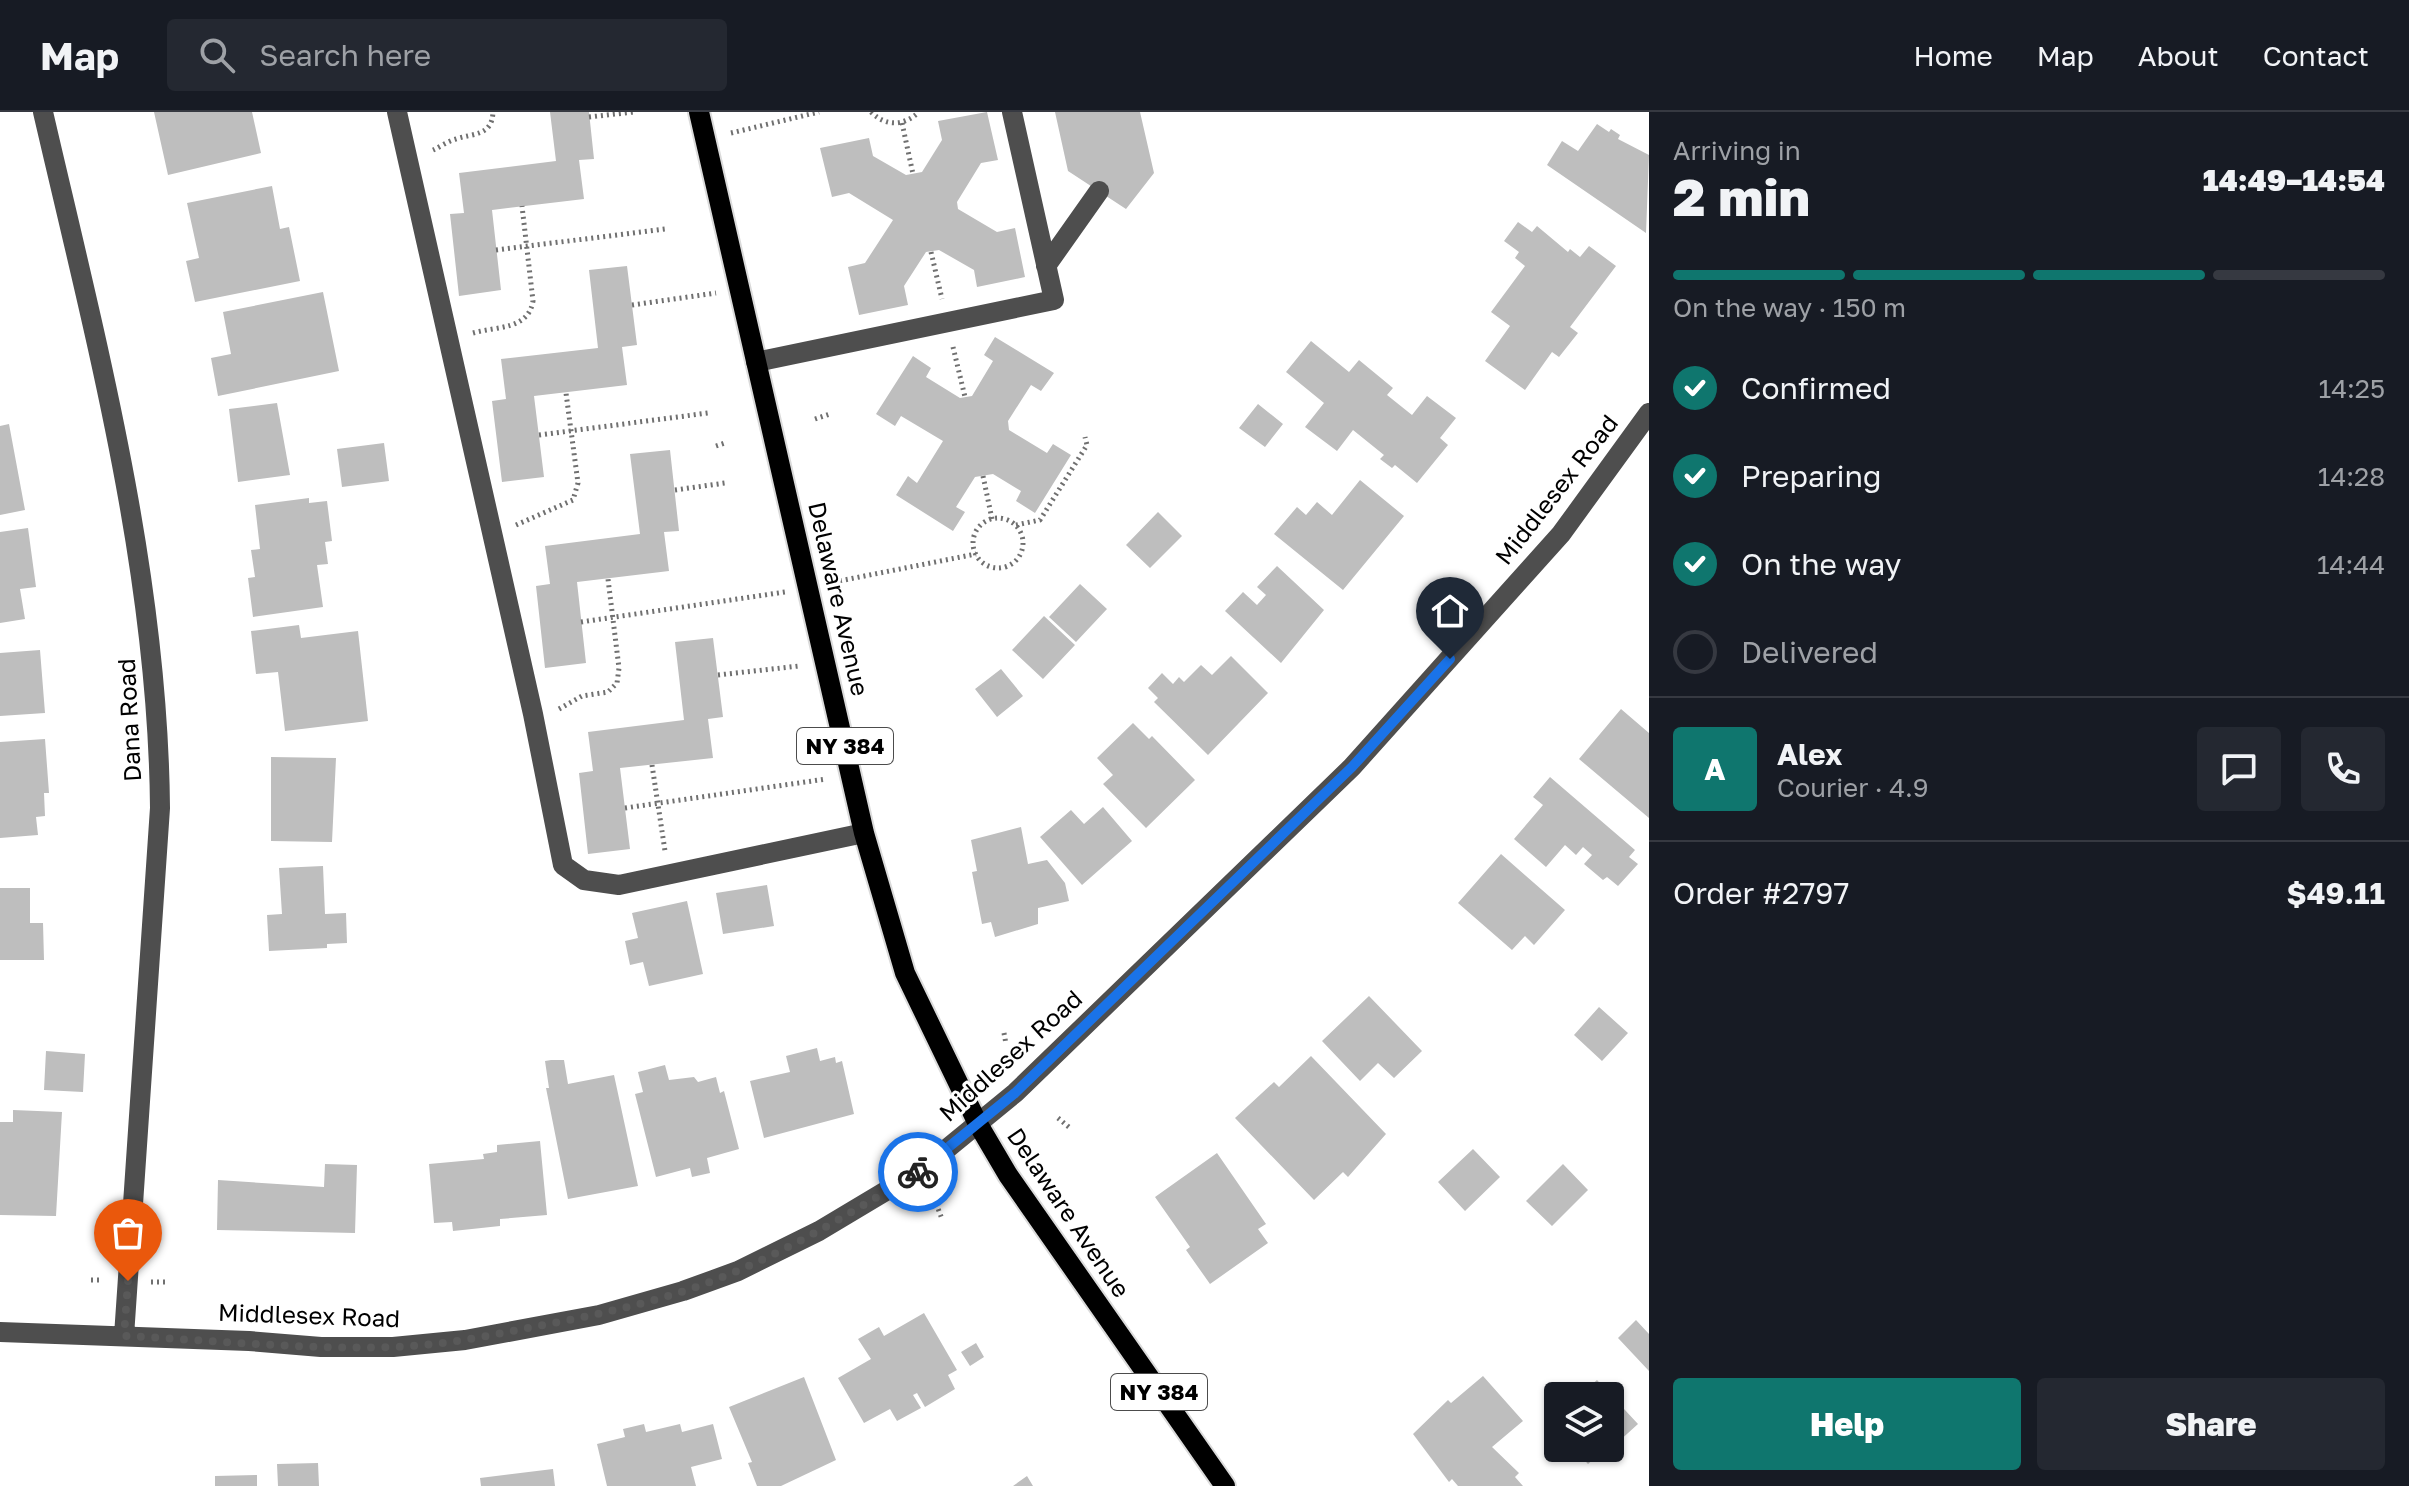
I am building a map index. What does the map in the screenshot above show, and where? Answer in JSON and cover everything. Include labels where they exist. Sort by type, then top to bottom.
[{"type":"main road","name":"Delaware Avenue","points":[[699,112],[864,833],[905,973],[978,1124],[1008,1175],[1225,1486]]},
{"type":"street","name":"Dana Road","points":[[43,112],[104,375],[136,539],[160,734],[160,808],[124,1336]]},
{"type":"street","points":[[397,112],[533,714],[563,865],[584,880],[619,885],[864,833]]},
{"type":"street","points":[[756,362],[1054,300],[1012,112]]},
{"type":"street","points":[[1046,266],[1099,191]]},
{"type":"street","name":"Middlesex Road","points":[[0,1332],[321,1347],[393,1347],[465,1340],[599,1315],[724,1276],[819,1231],[921,1170],[1015,1093],[1362,756],[1561,534],[1649,413]]},
{"type":"path","points":[[428,152],[457,139],[478,136],[490,127],[493,112]]},
{"type":"path","points":[[589,117],[634,112]]},
{"type":"path","points":[[748,129],[819,112]]},
{"type":"path","points":[[871,112],[884,121],[902,123],[919,112]]},
{"type":"path","points":[[902,123],[913,174]]},
{"type":"path","points":[[468,334],[520,324],[531,315],[533,301],[522,206]]},
{"type":"path","points":[[496,250],[665,229]]},
{"type":"path","points":[[931,252],[939,286]]},
{"type":"path","points":[[632,305],[692,297]]},
{"type":"path","points":[[958,368],[965,397]]},
{"type":"path","points":[[516,525],[573,500],[578,483],[566,393]]},
{"type":"path","points":[[539,435],[708,413]]},
{"type":"path","points":[[815,419],[830,414]]},
{"type":"path","points":[[1016,525],[1040,520],[1087,445],[1085,437]]},
{"type":"path","points":[[716,446],[725,443]]},
{"type":"path","points":[[983,476],[992,519]]},
{"type":"path","points":[[675,490],[725,483]]},
{"type":"path","points":[[992,519],[1016,525],[1023,540],[1014,561],[992,567],[976,554],[974,536],[978,528],[992,519]]},
{"type":"path","points":[[856,577],[976,554]]},
{"type":"path","points":[[558,710],[582,696],[608,692],[617,683],[619,668],[608,579]]},
{"type":"path","points":[[581,622],[762,598]]},
{"type":"path","points":[[718,675],[778,668]]},
{"type":"path","points":[[652,765],[667,863]]},
{"type":"path","points":[[625,808],[805,782]]},
{"type":"path","points":[[1004,1033],[1006,1044]]},
{"type":"path","points":[[1058,1118],[1070,1128]]},
{"type":"path","points":[[934,1198],[942,1219]]},
{"type":"path","points":[[91,1280],[103,1280]]},
{"type":"path","points":[[151,1282],[166,1282]]},
{"type":"building","points":[[154,112],[252,112],[261,153],[168,175]]},
{"type":"building","points":[[550,112],[589,112],[594,159],[579,160],[584,199],[492,210],[501,290],[459,296],[450,214],[464,213],[459,173],[556,161]]},
{"type":"building","points":[[987,112],[998,160],[981,163],[957,202],[958,209],[997,232],[1015,228],[1025,277],[977,287],[974,270],[939,250],[926,252],[904,286],[908,305],[859,315],[848,267],[865,263],[893,220],[849,193],[832,197],[820,148],[869,138],[873,156],[906,175],[922,172],[942,140],[938,121]]},
{"type":"building","points":[[1055,112],[1140,112],[1154,173],[1126,209],[1068,171]]},
{"type":"building","points":[[1597,124],[1609,132],[1611,129],[1620,135],[1618,139],[1649,155],[1646,233],[1547,165],[1562,141],[1578,151]]},
{"type":"building","points":[[272,186],[280,229],[289,227],[300,281],[195,302],[186,261],[199,258],[187,203]]},
{"type":"building","points":[[1518,222],[1532,232],[1537,226],[1568,252],[1570,249],[1580,257],[1589,246],[1616,266],[1570,327],[1578,333],[1559,357],[1552,352],[1525,390],[1485,361],[1510,326],[1491,312],[1525,266],[1515,258],[1519,252],[1504,241]]},
{"type":"building","points":[[627,266],[637,345],[622,347],[627,385],[534,396],[544,477],[502,482],[492,401],[506,399],[501,359],[598,348],[589,270]]},
{"type":"building","points":[[323,292],[339,371],[218,396],[211,358],[231,354],[223,312]]},
{"type":"building","points":[[995,337],[1054,373],[1041,391],[1031,385],[1008,421],[1009,430],[1047,453],[1053,444],[1071,455],[1035,513],[1016,501],[1021,491],[993,474],[975,477],[956,507],[965,512],[953,531],[896,495],[908,476],[917,483],[943,441],[901,416],[895,426],[876,414],[913,356],[931,368],[926,377],[960,398],[972,396],[993,361],[984,355]]},
{"type":"building","points":[[1311,341],[1349,372],[1359,360],[1393,388],[1387,395],[1412,415],[1427,396],[1456,418],[1440,438],[1448,445],[1417,483],[1395,465],[1392,468],[1380,459],[1384,455],[1353,430],[1337,451],[1305,427],[1324,403],[1286,372]]},
{"type":"building","points":[[277,403],[290,475],[238,482],[229,409]]},
{"type":"building","points":[[1258,404],[1283,424],[1265,447],[1239,428]]},
{"type":"building","points":[[9,424],[25,510],[0,515],[0,426]]},
{"type":"building","points":[[384,443],[389,481],[342,487],[337,449]]},
{"type":"building","points":[[670,450],[679,531],[664,532],[669,571],[577,582],[586,663],[545,668],[536,586],[550,584],[545,546],[640,534],[630,454]]},
{"type":"building","points":[[1360,480],[1404,516],[1343,590],[1274,534],[1297,507],[1306,515],[1317,502],[1332,515]]},
{"type":"building","points":[[309,498],[309,503],[327,501],[332,541],[325,542],[328,564],[317,565],[323,607],[253,617],[248,578],[255,577],[251,550],[260,549],[255,505]]},
{"type":"building","points":[[1158,512],[1182,536],[1150,568],[1126,545]]},
{"type":"building","points":[[28,528],[36,587],[20,589],[25,619],[0,623],[0,532]]},
{"type":"building","points":[[1277,566],[1324,610],[1281,663],[1225,611],[1243,592],[1257,605],[1266,595],[1257,587]]},
{"type":"building","points":[[1080,584],[1107,609],[1076,642],[1049,617]]},
{"type":"building","points":[[1044,616],[1075,645],[1043,679],[1012,650]]},
{"type":"building","points":[[299,625],[301,638],[358,631],[368,721],[285,731],[278,672],[256,674],[251,631]]},
{"type":"building","points":[[713,638],[723,717],[708,719],[713,758],[620,768],[630,849],[588,854],[579,773],[593,771],[588,732],[684,720],[675,642]]},
{"type":"building","points":[[40,650],[45,713],[0,716],[0,653]]},
{"type":"building","points":[[1231,656],[1268,693],[1208,755],[1154,702],[1158,698],[1148,688],[1162,673],[1173,684],[1179,677],[1184,682],[1201,665],[1212,675]]},
{"type":"building","points":[[1001,669],[1023,696],[997,717],[975,689]]},
{"type":"building","points":[[1621,709],[1649,733],[1649,818],[1579,759]]},
{"type":"building","points":[[1133,723],[1149,739],[1152,736],[1195,780],[1146,828],[1103,784],[1113,775],[1097,758]]},
{"type":"building","points":[[45,739],[49,793],[44,793],[45,816],[36,817],[38,835],[0,838],[0,742]]},
{"type":"building","points":[[271,757],[336,758],[332,842],[271,841]]},
{"type":"building","points":[[1550,777],[1635,850],[1629,857],[1638,864],[1618,886],[1607,877],[1603,880],[1584,864],[1592,855],[1583,847],[1576,855],[1565,845],[1546,867],[1514,839],[1543,805],[1533,797]]},
{"type":"building","points":[[1103,807],[1132,841],[1082,885],[1040,837],[1071,810],[1084,824]]},
{"type":"building","points":[[1021,827],[1028,864],[1047,860],[1065,883],[1069,901],[1038,908],[1038,924],[995,937],[991,922],[982,924],[972,872],[977,871],[971,840]]},
{"type":"building","points":[[1501,854],[1565,910],[1534,945],[1525,936],[1512,950],[1458,903]]},
{"type":"building","points":[[323,866],[325,914],[346,913],[347,943],[327,944],[327,948],[269,951],[267,915],[282,914],[279,868]]},
{"type":"building","points":[[767,885],[774,926],[723,934],[716,893]]},
{"type":"building","points":[[0,888],[30,888],[30,923],[43,923],[44,960],[0,960]]},
{"type":"building","points":[[687,901],[703,974],[649,986],[643,962],[630,965],[625,941],[638,938],[632,913]]},
{"type":"building","points":[[1369,996],[1422,1051],[1394,1078],[1378,1063],[1360,1081],[1322,1041]]},
{"type":"building","points":[[1599,1007],[1628,1033],[1602,1061],[1574,1035]]},
{"type":"building","points":[[817,1048],[820,1061],[835,1057],[836,1063],[842,1061],[854,1114],[764,1138],[750,1081],[790,1072],[786,1056]]},
{"type":"building","points":[[46,1051],[85,1054],[83,1092],[44,1090]]},
{"type":"building","points":[[1311,1056],[1386,1134],[1348,1177],[1343,1172],[1314,1200],[1235,1118],[1274,1082],[1279,1087]]},
{"type":"building","points":[[564,1060],[568,1084],[614,1075],[638,1186],[568,1199],[546,1088],[549,1088],[545,1061]]},
{"type":"building","points":[[665,1065],[669,1080],[694,1077],[698,1082],[716,1077],[720,1093],[724,1091],[739,1149],[707,1158],[710,1173],[692,1177],[690,1168],[656,1177],[635,1094],[643,1092],[638,1072]]},
{"type":"building","points":[[13,1110],[62,1112],[56,1216],[0,1215],[0,1122],[13,1122]]},
{"type":"building","points":[[540,1141],[547,1215],[500,1219],[500,1226],[453,1231],[452,1222],[434,1223],[429,1164],[484,1159],[483,1154],[497,1152],[497,1145]]},
{"type":"building","points":[[1473,1149],[1500,1177],[1465,1211],[1438,1182]]},
{"type":"building","points":[[1217,1153],[1266,1224],[1258,1229],[1268,1243],[1210,1284],[1186,1250],[1190,1247],[1155,1197]]},
{"type":"building","points":[[325,1164],[357,1165],[355,1233],[217,1230],[218,1180],[324,1187]]},
{"type":"building","points":[[1563,1164],[1588,1190],[1552,1226],[1526,1201]]},
{"type":"building","points":[[924,1313],[957,1370],[948,1375],[955,1389],[925,1407],[917,1393],[913,1395],[921,1408],[897,1421],[890,1409],[864,1423],[838,1378],[871,1359],[858,1339],[879,1327],[884,1336]]},
{"type":"building","points":[[1636,1320],[1649,1334],[1649,1371],[1618,1338]]},
{"type":"building","points":[[976,1343],[984,1357],[970,1366],[961,1352]]},
{"type":"building","points":[[1483,1376],[1523,1421],[1492,1447],[1519,1473],[1515,1477],[1523,1486],[1458,1486],[1452,1479],[1449,1482],[1413,1434],[1448,1400],[1451,1403]]},
{"type":"building","points":[[804,1377],[836,1460],[781,1486],[757,1486],[748,1463],[752,1462],[729,1407]]},
{"type":"building","points":[[1624,1409],[1638,1424],[1624,1437]]},
{"type":"building","points":[[644,1424],[646,1432],[680,1424],[682,1432],[713,1424],[722,1459],[691,1467],[696,1486],[607,1486],[597,1444],[625,1437],[623,1429]]},
{"type":"building","points":[[318,1463],[319,1486],[278,1486],[277,1464]]},
{"type":"building","points":[[553,1469],[555,1486],[481,1486],[480,1478]]},
{"type":"building","points":[[257,1475],[257,1486],[215,1486],[215,1476]]},
{"type":"building","points":[[1027,1476],[1033,1486],[1013,1486]]},
{"type":"way so far","points":[[128,1281],[124,1336],[321,1347],[393,1347],[465,1340],[599,1315],[683,1291],[738,1271],[819,1231],[918,1172]]},
{"type":"route","points":[[918,1172],[1015,1093],[1352,767],[1450,659]]}]
